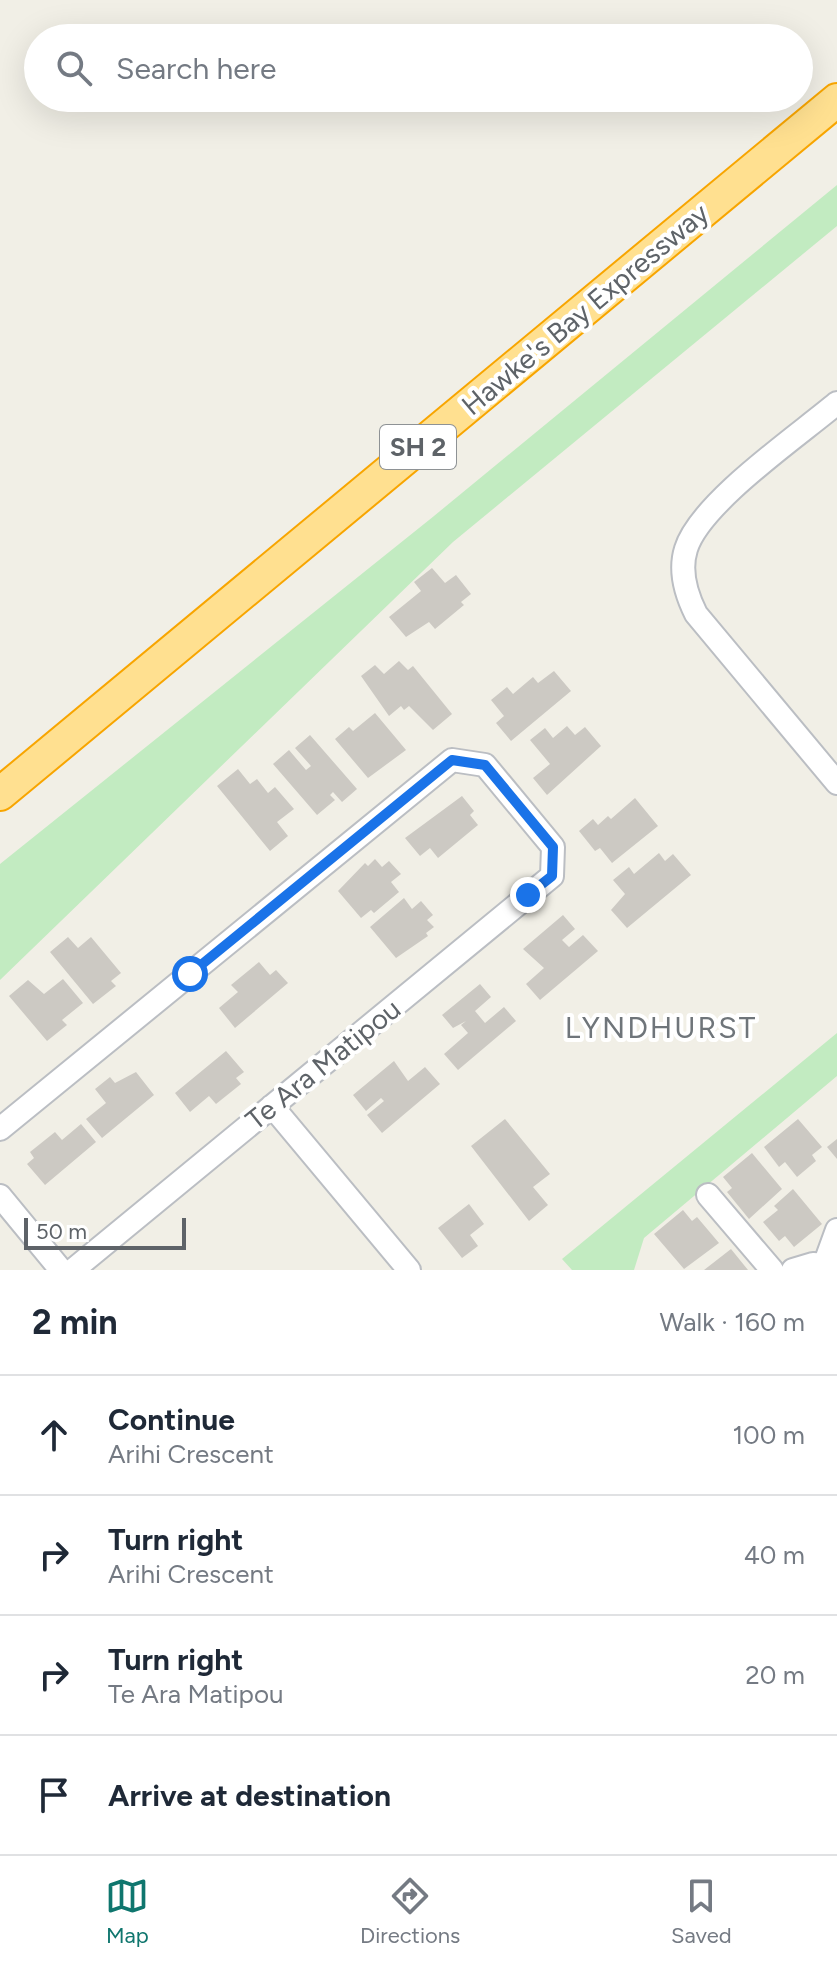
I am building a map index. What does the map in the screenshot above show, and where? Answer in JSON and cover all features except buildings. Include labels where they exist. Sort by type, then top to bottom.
[{"type":"highway","name":"Hawke's Bay Expressway","points":[[0,794],[837,100]]},
{"type":"highway","name":"Hawke's Bay Expressway","points":[[0,816],[837,125]]},
{"type":"street","points":[[837,403],[707,512],[686,549],[683,570],[686,594],[696,614],[837,783]]},
{"type":"street","name":"Te Ara Matipou","points":[[0,1129],[452,760],[485,765],[553,847],[552,876],[73,1270]]},
{"type":"street","points":[[272,1106],[409,1270]]},
{"type":"street","points":[[708,1195],[772,1270]]},
{"type":"street","points":[[0,1196],[61,1270]]},
{"type":"street","points":[[793,1270],[831,1265],[837,1230]]},
{"type":"green space","points":[[837,185],[837,226],[453,542],[0,980],[0,864],[434,516]]},
{"type":"green space","points":[[837,1033],[837,1076],[644,1238],[634,1270],[572,1270],[562,1259]]},
{"type":"district","name":"LYNDHURST","points":[[661,1027]]},
{"type":"route","points":[[190,974],[452,760],[485,765],[553,847],[552,876],[528,895]]}]
